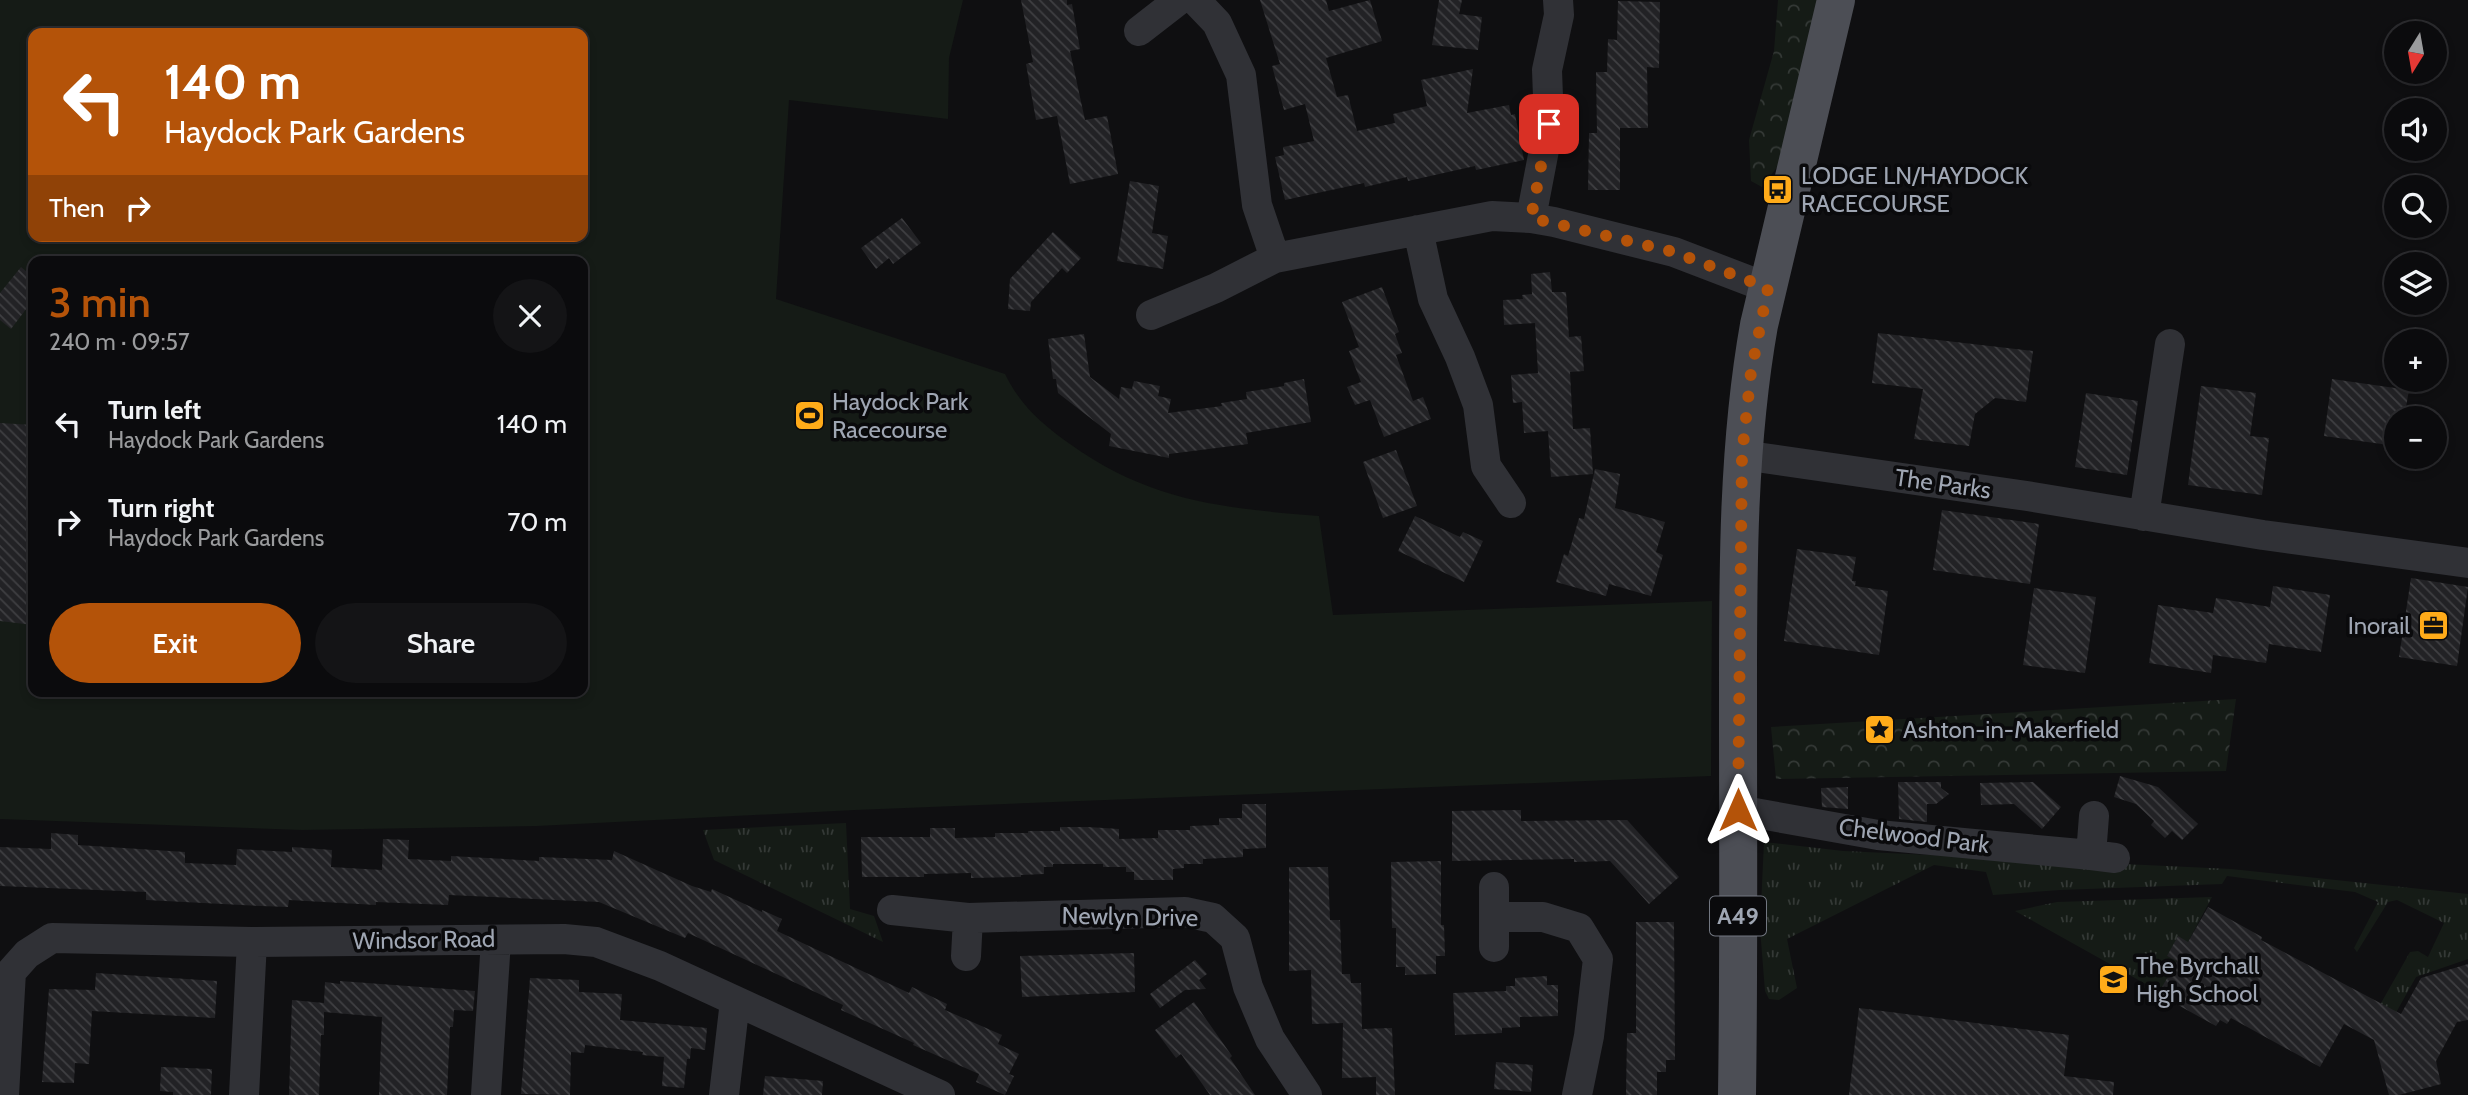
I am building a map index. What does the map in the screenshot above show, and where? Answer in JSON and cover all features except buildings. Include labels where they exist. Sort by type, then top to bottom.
[{"type":"main road","name":"A49","points":[[1737,1095],[1742,455],[1751,372],[1768,288],[1836,0]]},
{"type":"street","points":[[1139,31],[1179,0]]},
{"type":"street","points":[[1195,0],[1217,23],[1241,75],[1257,205],[1275,258]]},
{"type":"street","points":[[1531,218],[1549,124],[1547,70],[1559,15],[1558,0]]},
{"type":"street","points":[[1151,315],[1216,288],[1275,258],[1492,216],[1531,218],[1674,252],[1768,288]]},
{"type":"street","points":[[1418,230],[1433,299],[1460,357],[1478,405],[1486,466],[1511,503]]},
{"type":"street","points":[[2144,516],[2170,344]]},
{"type":"street","name":"The Parks","points":[[1742,455],[2026,496],[2378,552],[2468,563]]},
{"type":"street","name":"Chelwood Park","points":[[1738,810],[1878,835],[2103,856],[2094,816]]},
{"type":"street","points":[[1494,887],[1494,947]]},
{"type":"street","name":"Newlyn Drive","points":[[892,910],[968,918],[1185,912],[1213,918],[1235,938],[1248,987],[1270,1039],[1304,1094]]},
{"type":"street","points":[[1494,917],[1543,917],[1579,928],[1598,959],[1577,1095]]},
{"type":"street","points":[[966,957],[968,918]]},
{"type":"street","name":"Windsor Road","points":[[4,1095],[11,972],[27,954],[52,937],[252,942],[564,939],[596,942],[660,967],[940,1095]]},
{"type":"street","points":[[486,1095],[496,940]]},
{"type":"street","points":[[244,1095],[252,942]]},
{"type":"street","points":[[724,1095],[735,1001]]},
{"type":"green space","name":"Haydock Park Racecourse","points":[[0,0],[963,0],[949,58],[948,119],[789,100],[776,299],[1005,374],[1033,414],[1070,444],[1130,479],[1189,499],[1219,505],[1319,516],[1333,615],[1712,601],[1711,776],[855,810],[537,826],[302,830],[0,819]]},
{"type":"green space","points":[[1778,0],[1824,0],[1795,143],[1762,187],[1751,181],[1749,140],[1774,51]]},
{"type":"green space","points":[[2236,699],[2226,771],[1776,779],[1771,727]]},
{"type":"green space","points":[[846,823],[850,909],[874,916],[883,942],[714,860],[703,830]]},
{"type":"green space","points":[[1764,842],[1843,851],[2231,869],[2468,894],[2468,959],[2416,977],[2384,1034],[2368,1026],[2410,952],[2418,951],[2428,957],[2444,923],[2397,900],[2388,902],[2357,952],[2354,948],[2378,902],[2355,892],[2227,876],[2222,884],[1993,895],[1986,872],[1934,865],[1787,939],[1797,988],[1779,1000],[1769,999],[1765,991],[1760,928]]},
{"type":"green space","points":[[2212,897],[2188,942],[2167,956],[2177,961],[2160,992],[2015,911],[2057,902]]},
{"type":"place","name":"LODGE LN/HAYDOCK RACECOURSE","points":[[1778,190]]},
{"type":"place","name":"Haydock Park Racecourse","points":[[809,416]]},
{"type":"place","name":"Inorail","points":[[2433,626]]},
{"type":"place","name":"Ashton-in-Makerfield","points":[[1880,730]]},
{"type":"place","name":"The Byrchall High School","points":[[2113,980]]},
{"type":"route","points":[[1549,124],[1531,218],[1674,252],[1768,288],[1751,372],[1742,455],[1738,810]]}]
